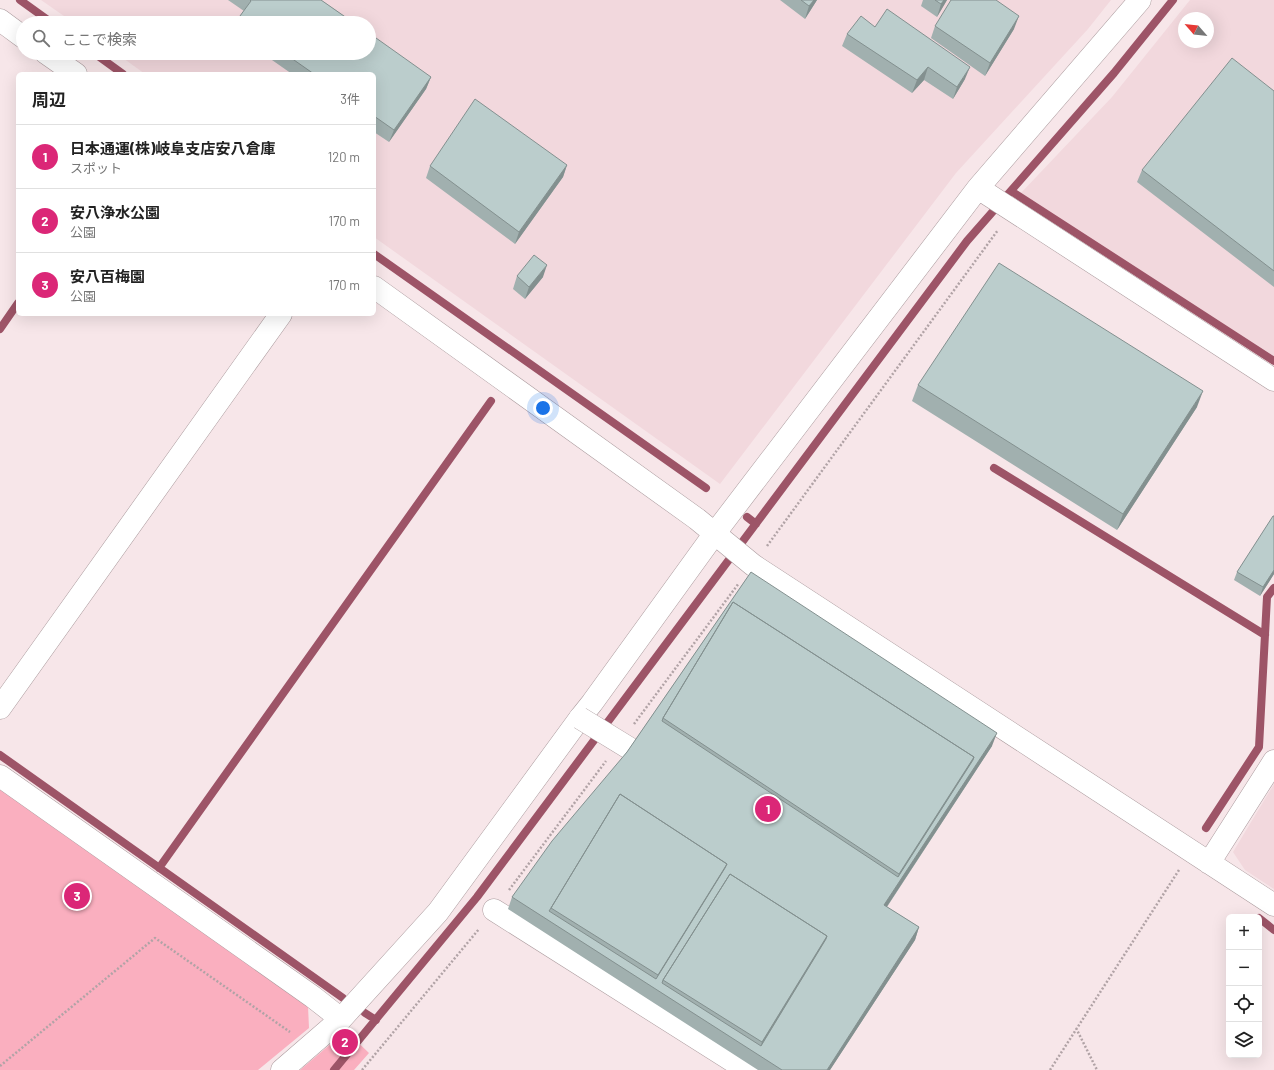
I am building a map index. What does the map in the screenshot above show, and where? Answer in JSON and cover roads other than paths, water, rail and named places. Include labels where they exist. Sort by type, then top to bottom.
[{"type":"street","points":[[282,1070],[340,1019],[438,912],[580,718],[720,538],[997,200],[1140,0]]},
{"type":"street","points":[[0,20],[16,32]]},
{"type":"street","points":[[56,60],[73,72]]},
{"type":"street","points":[[997,200],[1274,380]]},
{"type":"street","points":[[376,288],[720,538],[750,563],[1274,905]]},
{"type":"street","points":[[0,708],[280,316]]},
{"type":"street","points":[[580,718],[673,774]]},
{"type":"street","points":[[1200,857],[1274,761]]},
{"type":"street","points":[[0,776],[313,997],[340,1019]]},
{"type":"street","points":[[494,910],[747,1070]]},
{"type":"waterway","points":[[20,0],[42,16]]},
{"type":"waterway","points":[[334,1070],[477,897],[967,241],[1114,73],[1173,0]]},
{"type":"waterway","points":[[104,60],[120,72]]},
{"type":"waterway","points":[[1011,191],[1274,361]]},
{"type":"waterway","points":[[376,255],[706,488]]},
{"type":"waterway","points":[[0,329],[16,306]]},
{"type":"waterway","points":[[159,868],[491,401]]},
{"type":"waterway","points":[[994,468],[1265,635]]},
{"type":"waterway","points":[[747,517],[756,524]]},
{"type":"waterway","points":[[1206,828],[1259,747],[1267,597],[1274,588]]},
{"type":"waterway","points":[[0,755],[343,998]]},
{"type":"waterway","points":[[1262,920],[1274,930]]},
{"type":"waterway","points":[[365,1013],[376,1020]]},
{"type":"place","name":"日本通運(株)岐阜支店安八倉庫","points":[[768,809]]},
{"type":"place","name":"安八百梅園","points":[[77,896]]},
{"type":"place","name":"安八浄水公園","points":[[345,1042]]}]
